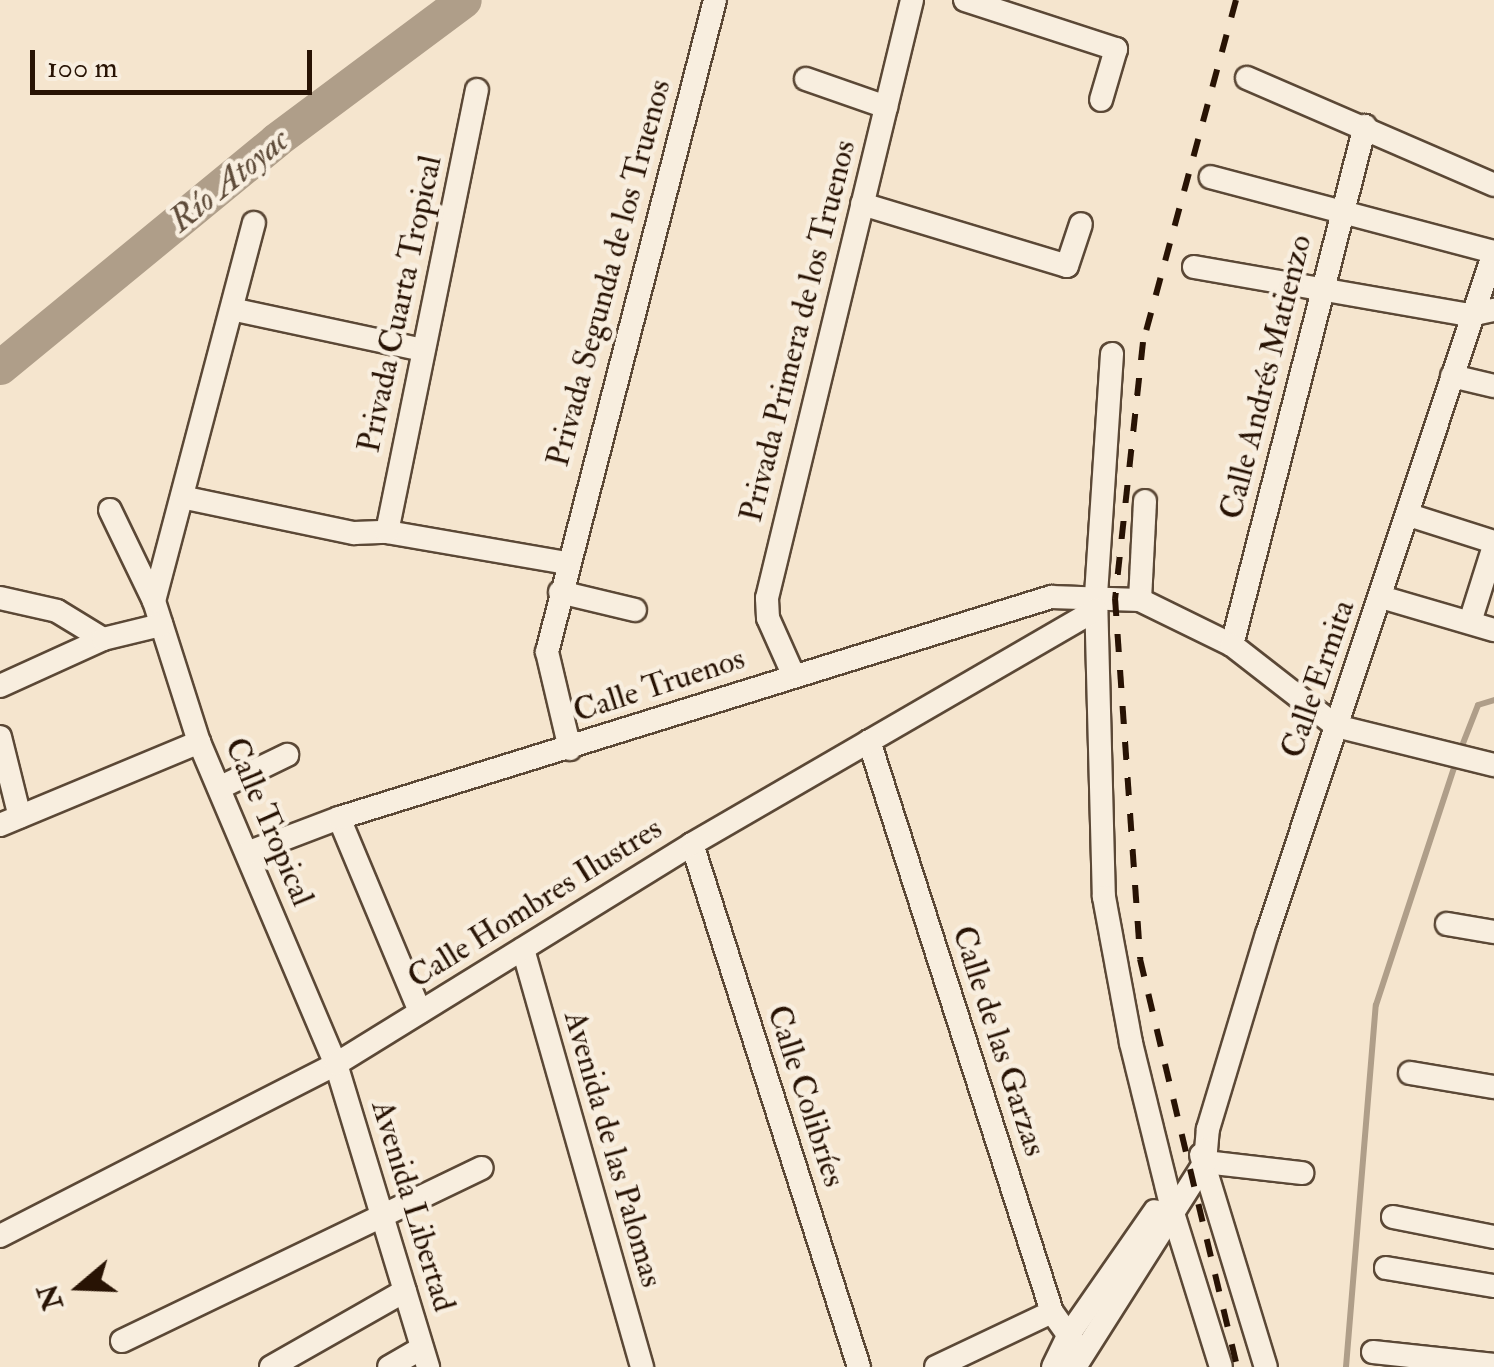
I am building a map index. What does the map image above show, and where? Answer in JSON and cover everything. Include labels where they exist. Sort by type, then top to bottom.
[{"type":"street","name":"Privada Segunda de los Truenos","points":[[570,749],[547,652],[566,563],[715,0]]},
{"type":"street","name":"Privada Primera de los Truenos","points":[[794,674],[768,618],[767,598],[912,0]]},
{"type":"street","points":[[965,0],[1116,48],[1101,100]]},
{"type":"street","points":[[806,78],[886,107]]},
{"type":"street","points":[[1247,78],[1494,185]]},
{"type":"street","name":"Privada Cuarta Tropical","points":[[387,532],[477,90]]},
{"type":"street","name":"Calle Andrés Matienzo","points":[[1232,644],[1364,126]]},
{"type":"street","points":[[1212,176],[1494,252]]},
{"type":"street","points":[[862,204],[1067,266],[1081,224]]},
{"type":"street","points":[[154,601],[236,310],[254,223]]},
{"type":"street","name":"Calle Ermita","points":[[1053,1367],[1075,1352],[1172,1204],[1203,1146],[1336,726],[1494,252]]},
{"type":"street","points":[[1194,267],[1322,286],[1470,316],[1494,310]]},
{"type":"street","points":[[236,310],[424,350]]},
{"type":"street","points":[[1112,354],[1096,603],[1104,897],[1131,1043],[1172,1204],[1221,1367]]},
{"type":"street","points":[[1452,376],[1494,386]]},
{"type":"street","points":[[186,498],[354,533],[387,532],[566,563]]},
{"type":"street","points":[[1140,600],[1144,500]]},
{"type":"street","name":"Calle Tropical","points":[[110,510],[154,601],[198,742],[336,1064]]},
{"type":"street","points":[[1409,515],[1494,544],[1470,622]]},
{"type":"street","points":[[560,592],[635,610]]},
{"type":"street","points":[[1380,596],[1494,630]]},
{"type":"street","name":"Calle Truenos","points":[[247,853],[339,818],[1051,597],[1096,603]]},
{"type":"street","points":[[0,598],[57,611],[104,639]]},
{"type":"street","points":[[1096,603],[1140,600],[1232,644],[1336,726],[1494,764]]},
{"type":"street","name":"Calle Hombres Ilustres","points":[[0,1236],[336,1064],[692,844],[1096,603]]},
{"type":"street","points":[[0,686],[104,639],[161,625]]},
{"type":"street","points":[[0,737],[10,821],[198,742]]},
{"type":"street","name":"Calle de las Garzas","points":[[869,741],[1052,1312],[1075,1352]]},
{"type":"street","points":[[219,788],[287,754]]},
{"type":"street","points":[[339,818],[420,1012]]},
{"type":"street","name":"Calle Colibríes","points":[[692,844],[859,1367]]},
{"type":"street","points":[[1447,924],[1494,932]]},
{"type":"street","name":"Avenida de las Palomas","points":[[523,949],[642,1367]]},
{"type":"street","name":"Avenida Libertad","points":[[336,1064],[425,1358]]},
{"type":"street","points":[[1410,1073],[1494,1087]]},
{"type":"street","points":[[1203,1146],[1302,1173]]},
{"type":"street","points":[[1203,1146],[1266,1367]]},
{"type":"street","points":[[122,1341],[384,1219],[482,1168]]},
{"type":"street","points":[[1394,1217],[1494,1237]]},
{"type":"street","points":[[1386,1268],[1494,1286]]},
{"type":"street","points":[[271,1367],[405,1291]]},
{"type":"street","points":[[936,1367],[1052,1312]]},
{"type":"street","points":[[1373,1352],[1494,1365]]},
{"type":"street","points":[[388,1367],[425,1358]]},
{"type":"waterway","name":"Río Atoyac","points":[[0,367],[276,140],[464,0]]},
{"type":"waterway","points":[[1460,751],[1478,705],[1494,700]]},
{"type":"waterway","points":[[1346,1367],[1376,1005],[1456,762]]},
{"type":"railway","points":[[1236,0],[1143,342],[1115,598],[1140,959],[1237,1367]]}]
